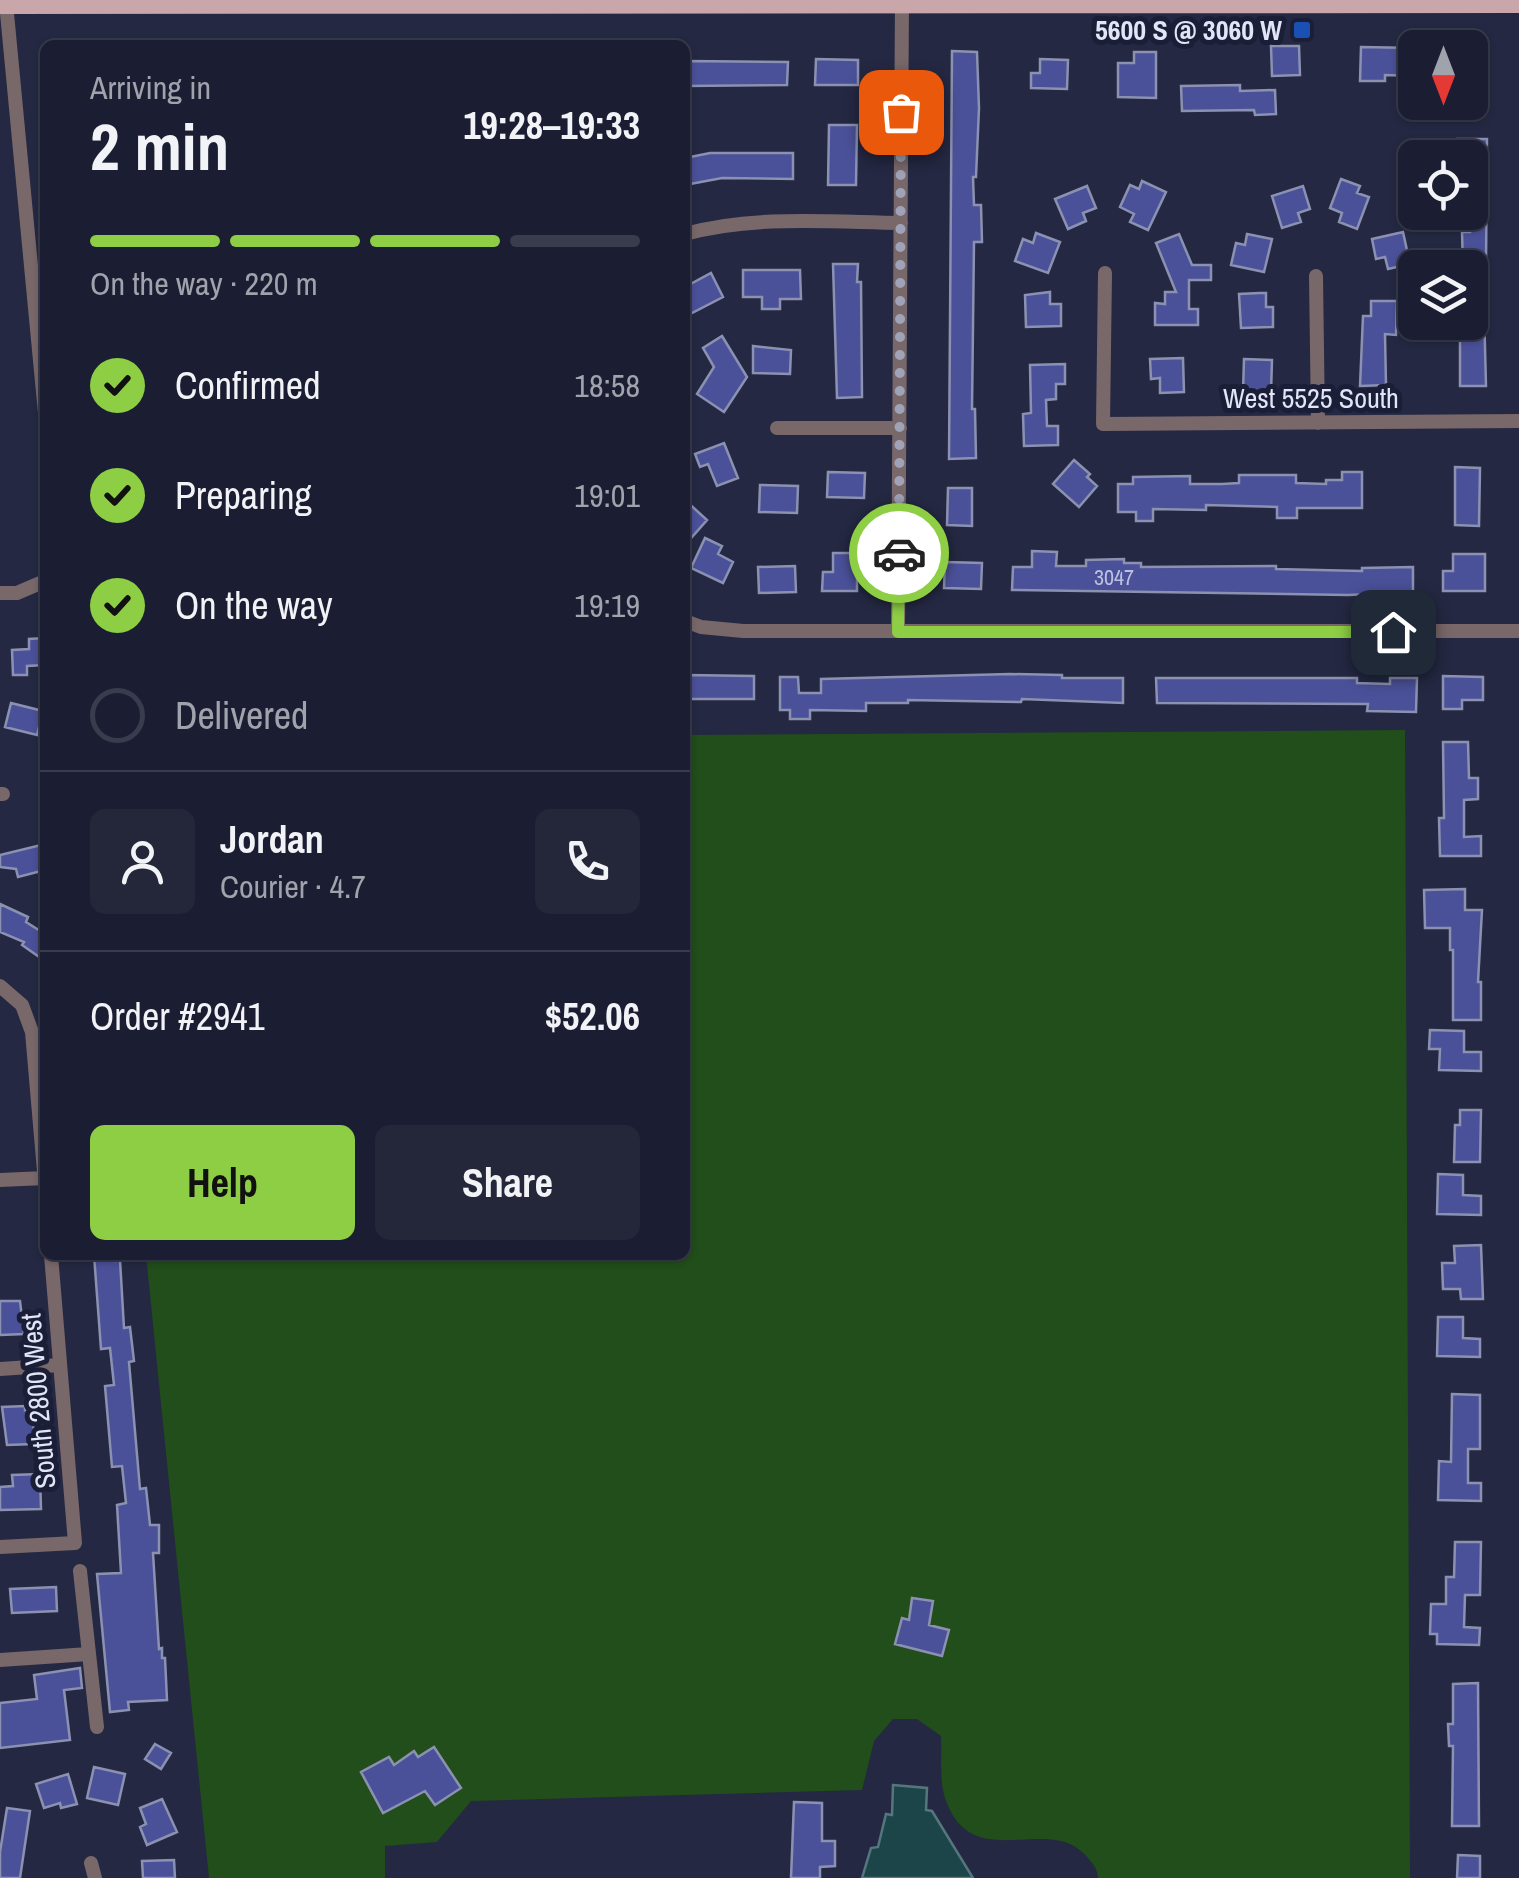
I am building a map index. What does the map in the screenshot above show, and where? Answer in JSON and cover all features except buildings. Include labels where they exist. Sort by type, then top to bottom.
[{"type":"main road","points":[[3,3],[1519,2]]},
{"type":"street","points":[[898,632],[902,2]]},
{"type":"street","points":[[3,3],[40,364]]},
{"type":"street","points":[[690,233],[718,225],[755,222],[901,223]]},
{"type":"street","name":"West 5525 South","points":[[1105,273],[1103,424],[1519,421]]},
{"type":"street","points":[[1316,276],[1318,423]]},
{"type":"street","points":[[777,428],[900,428]]},
{"type":"street","points":[[0,594],[17,594],[40,584]]},
{"type":"street","points":[[690,623],[744,632],[1519,632]]},
{"type":"street","points":[[0,986],[22,1006],[32,1032],[40,1123]]},
{"type":"street","points":[[0,1180],[40,1180]]},
{"type":"street","name":"South 2800 West","points":[[0,1547],[76,1543],[51,1260]]},
{"type":"street","points":[[0,1368],[60,1365]]},
{"type":"street","points":[[80,1571],[97,1728]]},
{"type":"street","points":[[0,1660],[89,1654]]},
{"type":"green space","points":[[1405,730],[1410,1878],[1098,1878],[1092,1863],[1072,1845],[1053,1840],[992,1839],[973,1834],[957,1822],[945,1798],[941,1736],[917,1719],[893,1719],[874,1741],[862,1790],[471,1801],[437,1842],[385,1846],[385,1878],[209,1878],[147,1260],[690,1260],[690,735]]},
{"type":"shaded area","points":[[893,1785],[927,1788],[926,1810],[932,1811],[973,1878],[862,1878],[871,1848],[878,1847],[886,1814],[892,1815]]},
{"type":"way so far","points":[[899,553],[901,112]]},
{"type":"place","name":"5600 S @ 3060 W","points":[[1302,30]]},
{"type":"route","points":[[899,553],[898,632],[1393,632]]}]
